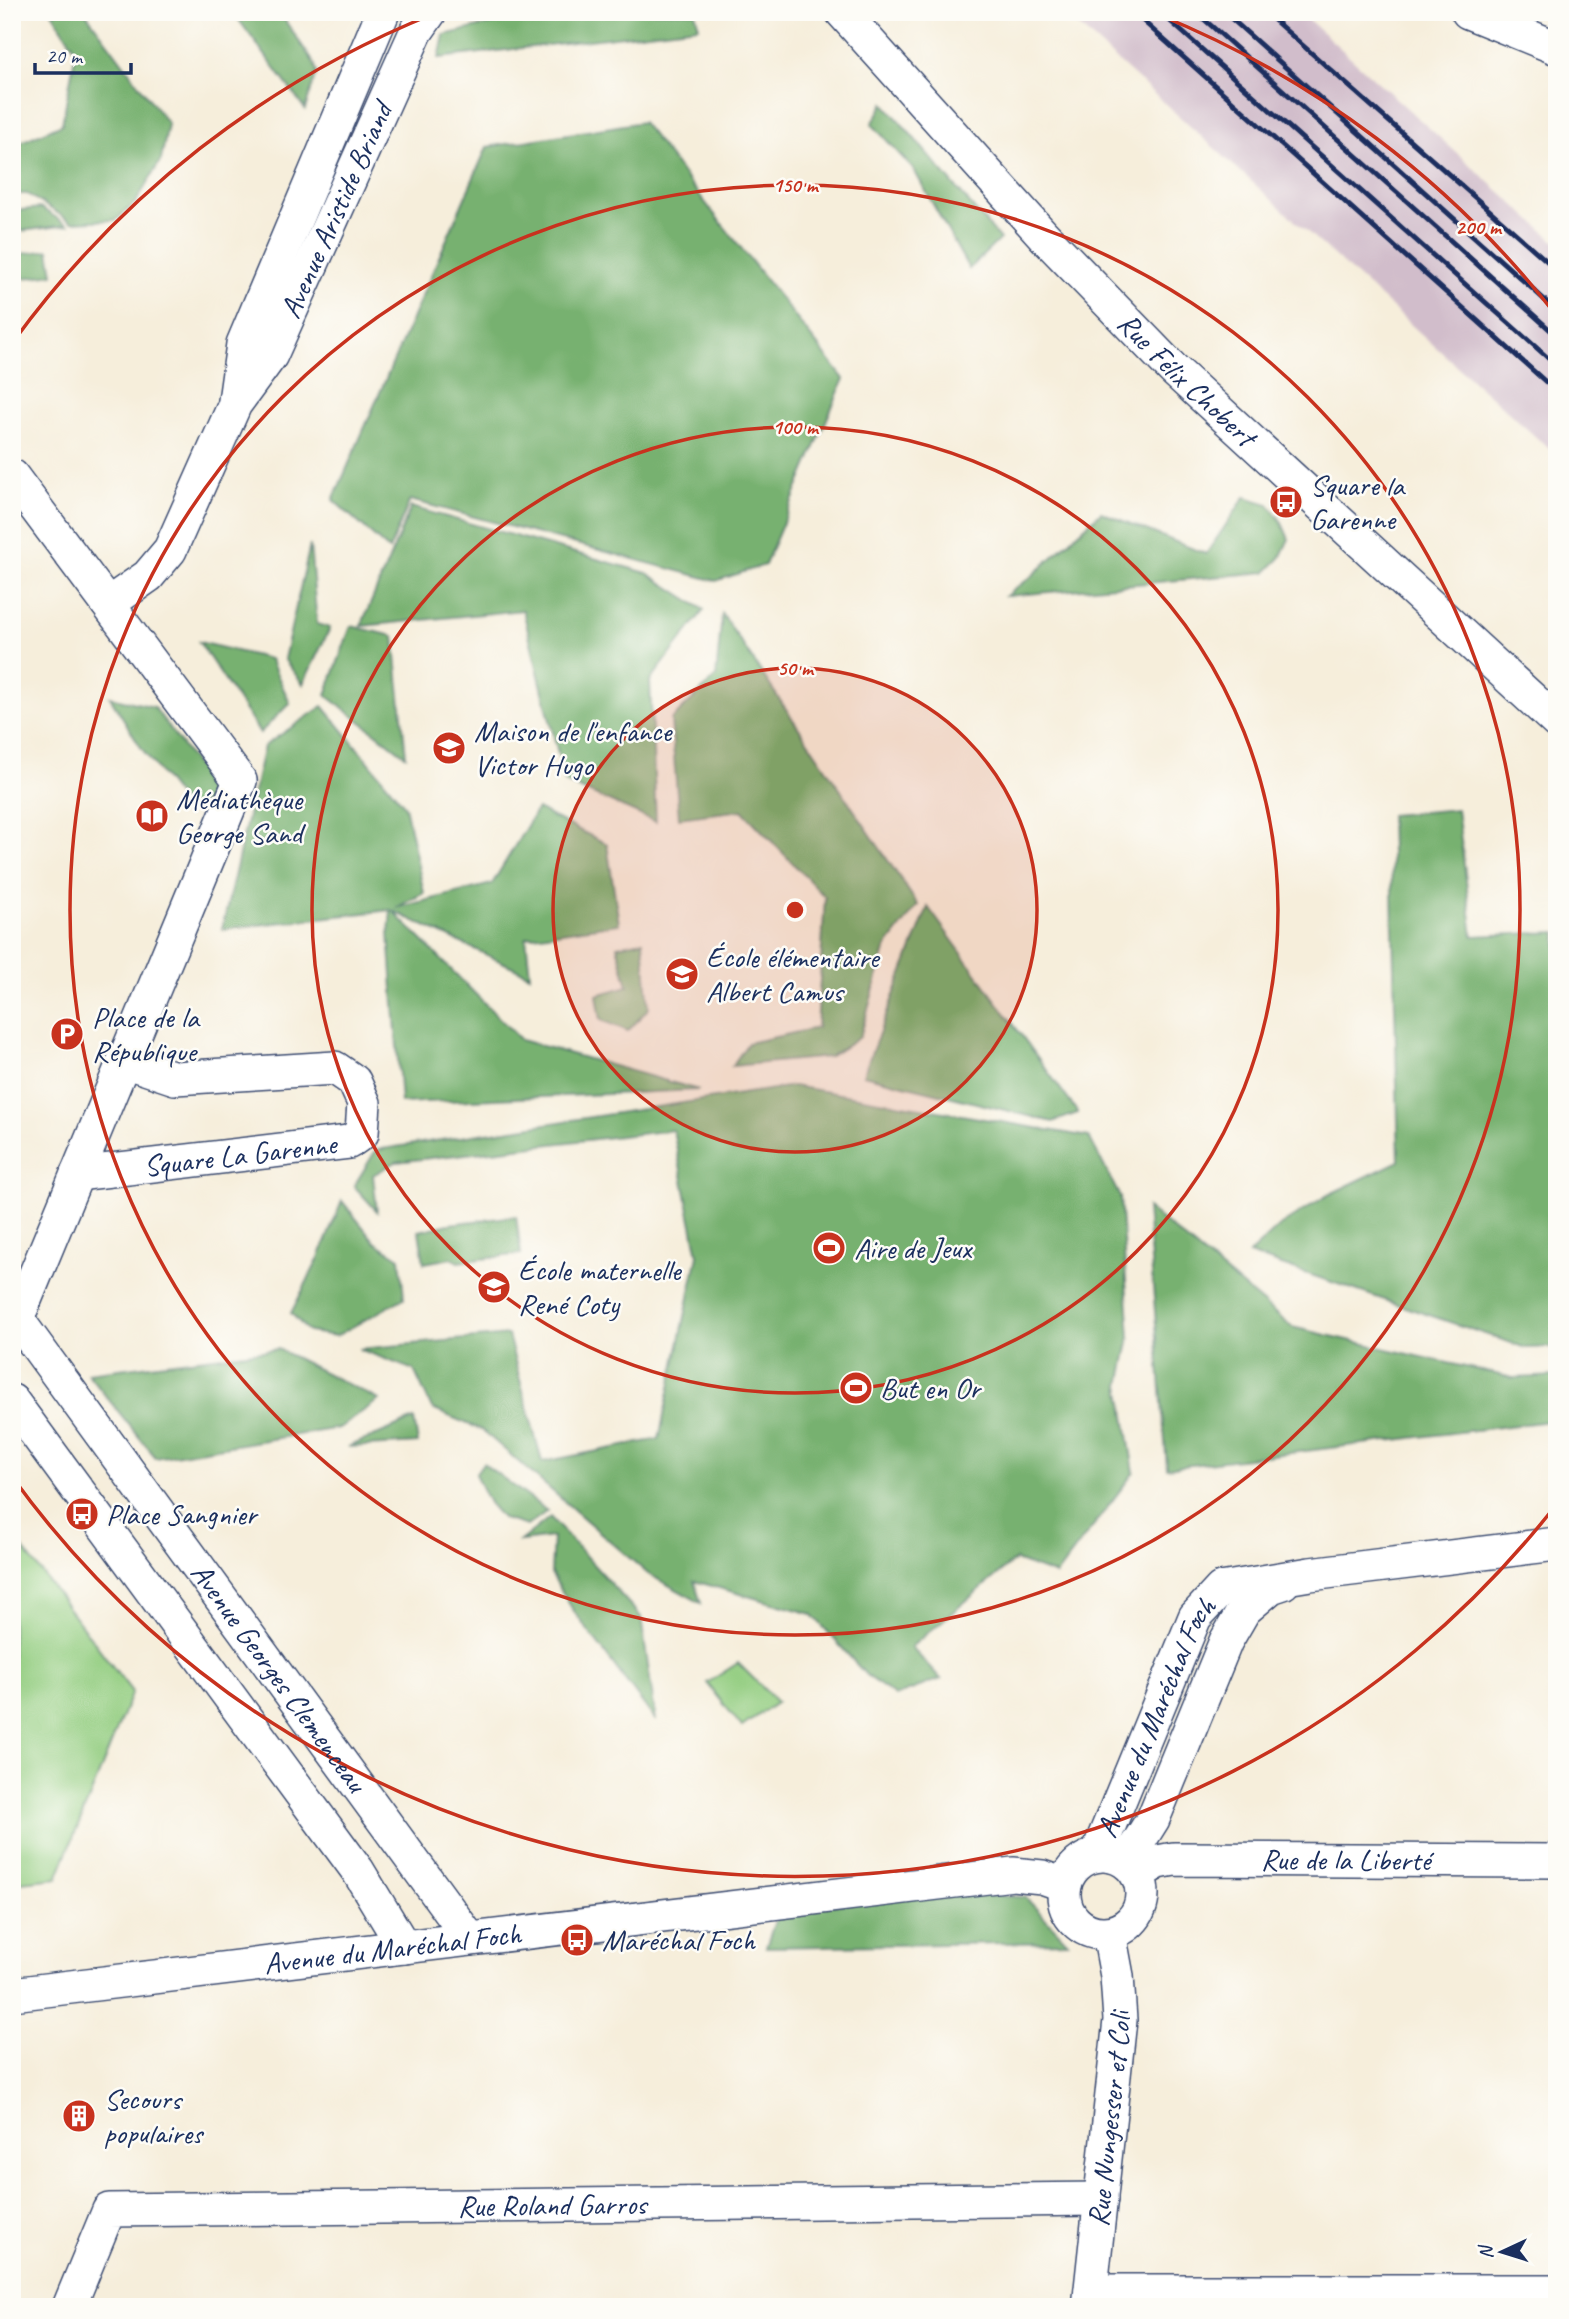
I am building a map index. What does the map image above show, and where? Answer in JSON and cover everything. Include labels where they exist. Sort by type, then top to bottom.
[{"type":"street","name":"Avenue Aristide Briand","points":[[235,404],[243,344],[383,12]]},
{"type":"street","name":"Avenue Aristide Briand","points":[[108,604],[148,576],[170,550],[235,404],[271,355],[416,32],[430,12]]},
{"type":"street","name":"Rue Félix Chobert","points":[[842,12],[1044,236],[1173,369],[1557,722]]},
{"type":"street","points":[[1468,12],[1557,48]]},
{"type":"street","points":[[12,476],[240,781],[15,1319]]},
{"type":"street","name":"Square La Garenne","points":[[77,1174],[349,1142],[362,1133],[364,1103],[354,1081],[335,1068],[175,1078],[124,1061]]},
{"type":"street","name":"Avenue Georges Clemenceau","points":[[15,1319],[470,1939]]},
{"type":"street","name":"Avenue Georges Clemenceau","points":[[12,1401],[358,1871],[404,1947]]},
{"type":"street","name":"Avenue du Maréchal Foch","points":[[1120,1864],[1153,1819],[1226,1641],[1244,1610],[1271,1587],[1310,1574],[1557,1545]]},
{"type":"street","name":"Rue de la Liberté","points":[[1120,1864],[1174,1859],[1557,1861]]},
{"type":"street","points":[[1083,1860],[1120,1864],[1142,1888],[1142,1904],[1135,1918],[1124,1928],[1109,1933],[1094,1933],[1080,1926],[1069,1915],[1064,1900],[1065,1885],[1071,1871],[1083,1860]]},
{"type":"street","name":"Avenue du Maréchal Foch","points":[[12,1994],[1013,1874],[1042,1877],[1065,1885]]},
{"type":"street","name":"Rue Nungesser et Coli","points":[[1090,2299],[1120,2020],[1117,1976],[1109,1933]]},
{"type":"street","name":"Rue Roland Garros","points":[[69,2307],[108,2210],[1101,2199]]},
{"type":"street","points":[[1090,2299],[1557,2291]]},
{"type":"shaded area","points":[[1063,12],[1300,12],[1557,243],[1557,456]]},
{"type":"green space","points":[[52,12],[85,12],[168,124],[161,160],[136,202],[116,220],[72,222],[27,194],[12,194],[12,146],[62,124],[76,51]]},
{"type":"green space","points":[[233,12],[279,12],[314,63],[317,72],[305,109]]},
{"type":"green space","points":[[541,12],[695,12],[699,27],[439,58],[444,35]]},
{"type":"green space","points":[[884,103],[1000,239],[969,269],[914,170],[872,124]]},
{"type":"green space","points":[[642,122],[844,379],[765,565],[716,581],[410,500],[389,550],[333,500],[487,147]]},
{"type":"green space","points":[[41,208],[68,225],[12,232],[12,211]]},
{"type":"green space","points":[[49,250],[53,274],[12,280],[12,255]]},
{"type":"green space","points":[[1245,497],[1269,504],[1289,539],[1280,558],[1266,572],[1006,596],[1032,576],[1101,512],[1206,554]]},
{"type":"green space","points":[[411,507],[647,573],[704,610],[650,681],[656,822],[565,782],[523,610],[361,626]]},
{"type":"green space","points":[[310,545],[317,624],[330,628],[303,684],[284,659]]},
{"type":"green space","points":[[722,614],[918,905],[886,947],[860,1037],[829,1057],[732,1066],[748,1043],[817,1028],[825,897],[742,810],[679,818],[671,720],[716,677]]},
{"type":"green space","points":[[351,626],[394,636],[406,756],[326,695]]},
{"type":"green space","points":[[199,642],[270,659],[290,703],[260,733]]},
{"type":"green space","points":[[110,697],[154,707],[219,796],[188,809],[142,749]]},
{"type":"green space","points":[[323,706],[405,806],[424,893],[396,908],[492,884],[537,809],[607,844],[619,924],[526,937],[530,975],[393,911],[521,1040],[699,1090],[401,1103],[389,933],[391,910],[222,929],[264,746]]},
{"type":"green space","points":[[1457,809],[1473,936],[1557,932],[1557,1347],[1526,1348],[1249,1254],[1281,1225],[1328,1195],[1399,1161],[1390,815]]},
{"type":"green space","points":[[928,907],[1078,1113],[1053,1122],[863,1075]]},
{"type":"green space","points":[[643,941],[649,1008],[628,1031],[601,1020],[597,995],[628,986],[617,946]]},
{"type":"green space","points":[[793,1086],[1089,1137],[1120,1197],[1130,1337],[1120,1385],[1134,1472],[1056,1575],[1015,1560],[911,1647],[941,1679],[895,1696],[866,1675],[812,1614],[694,1581],[701,1603],[648,1574],[482,1430],[432,1409],[414,1370],[359,1349],[508,1335],[542,1462],[659,1439],[698,1255],[673,1130],[396,1162],[373,1175],[377,1211],[354,1186],[376,1150]]},
{"type":"green space","points":[[342,1201],[375,1242],[400,1258],[404,1298],[336,1336],[309,1332],[291,1313],[318,1260]]},
{"type":"green space","points":[[1147,1208],[1292,1327],[1513,1378],[1557,1376],[1557,1420],[1167,1468]]},
{"type":"green space","points":[[516,1216],[521,1254],[458,1262],[452,1258],[424,1263],[419,1231],[449,1224]]},
{"type":"green space","points":[[278,1349],[379,1400],[339,1428],[156,1458],[87,1373]]},
{"type":"green space","points":[[414,1419],[418,1443],[348,1447]]},
{"type":"green space","points":[[483,1463],[547,1511],[527,1526],[503,1519],[489,1503],[475,1474]]},
{"type":"green space","points":[[550,1517],[641,1617],[656,1721],[574,1612],[551,1573],[553,1537],[520,1541]]},
{"type":"green space","points":[[12,1534],[132,1692],[57,1878],[12,1883]]},
{"type":"green space","points":[[738,1663],[777,1702],[742,1727],[707,1683]]},
{"type":"green space","points":[[931,1893],[1025,1897],[1068,1942],[766,1947],[778,1912]]},
{"type":"railway","points":[[1133,12],[1557,392]]},
{"type":"railway","points":[[1160,12],[1557,366]]},
{"type":"railway","points":[[1196,12],[1557,336]]},
{"type":"railway","points":[[1224,12],[1557,311]]},
{"type":"railway","points":[[1265,12],[1557,270]]},
{"type":"place","name":"Square la Garenne","points":[[1286,502]]},
{"type":"place","name":"Maison de l'enfance Victor Hugo","points":[[449,748]]},
{"type":"place","name":"Médiathèque George Sand","points":[[152,816]]},
{"type":"place","name":"École élémentaire Albert Camus","points":[[682,974]]},
{"type":"place","name":"Place de la République","points":[[67,1034]]},
{"type":"place","name":"Aire de Jeux","points":[[829,1248]]},
{"type":"place","name":"École maternelle René Coty","points":[[494,1287]]},
{"type":"place","name":"But en Or","points":[[856,1388]]},
{"type":"place","name":"Place Sangnier","points":[[82,1514]]},
{"type":"place","name":"Maréchal Foch","points":[[577,1940]]},
{"type":"place","name":"Secours populaires","points":[[79,2116]]}]
